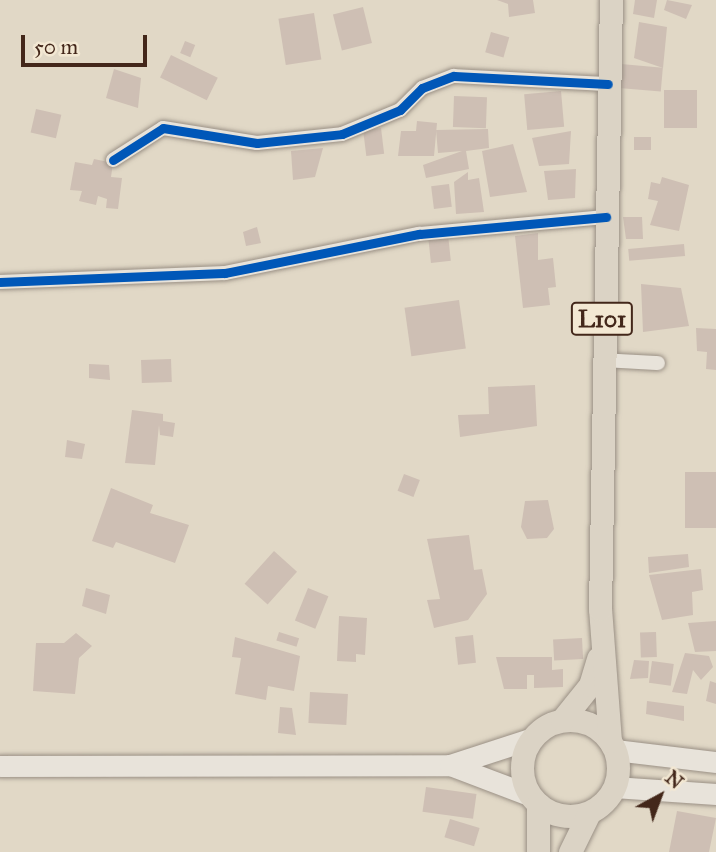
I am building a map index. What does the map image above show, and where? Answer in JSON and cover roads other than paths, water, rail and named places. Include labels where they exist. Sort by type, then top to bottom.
[{"type":"main road","name":"L101","points":[[611,0],[602,360],[607,519],[601,637],[612,746]]},
{"type":"main road","name":"L101","points":[[562,720],[590,685],[601,637]]},
{"type":"main road","points":[[0,766],[450,765],[530,739],[562,720],[585,722],[612,746],[716,762]]},
{"type":"main road","points":[[530,739],[521,767],[534,799],[538,852]]},
{"type":"main road","points":[[570,852],[589,813],[614,788],[612,746]]},
{"type":"main road","points":[[450,765],[534,799],[557,815],[589,813]]},
{"type":"main road","points":[[614,788],[716,793]]},
{"type":"street","points":[[113,159],[155,129],[257,143],[342,134],[400,110],[422,88],[454,76],[608,84]]},
{"type":"street","points":[[0,282],[225,274],[419,234],[606,217]]},
{"type":"street","points":[[602,360],[658,363]]}]
